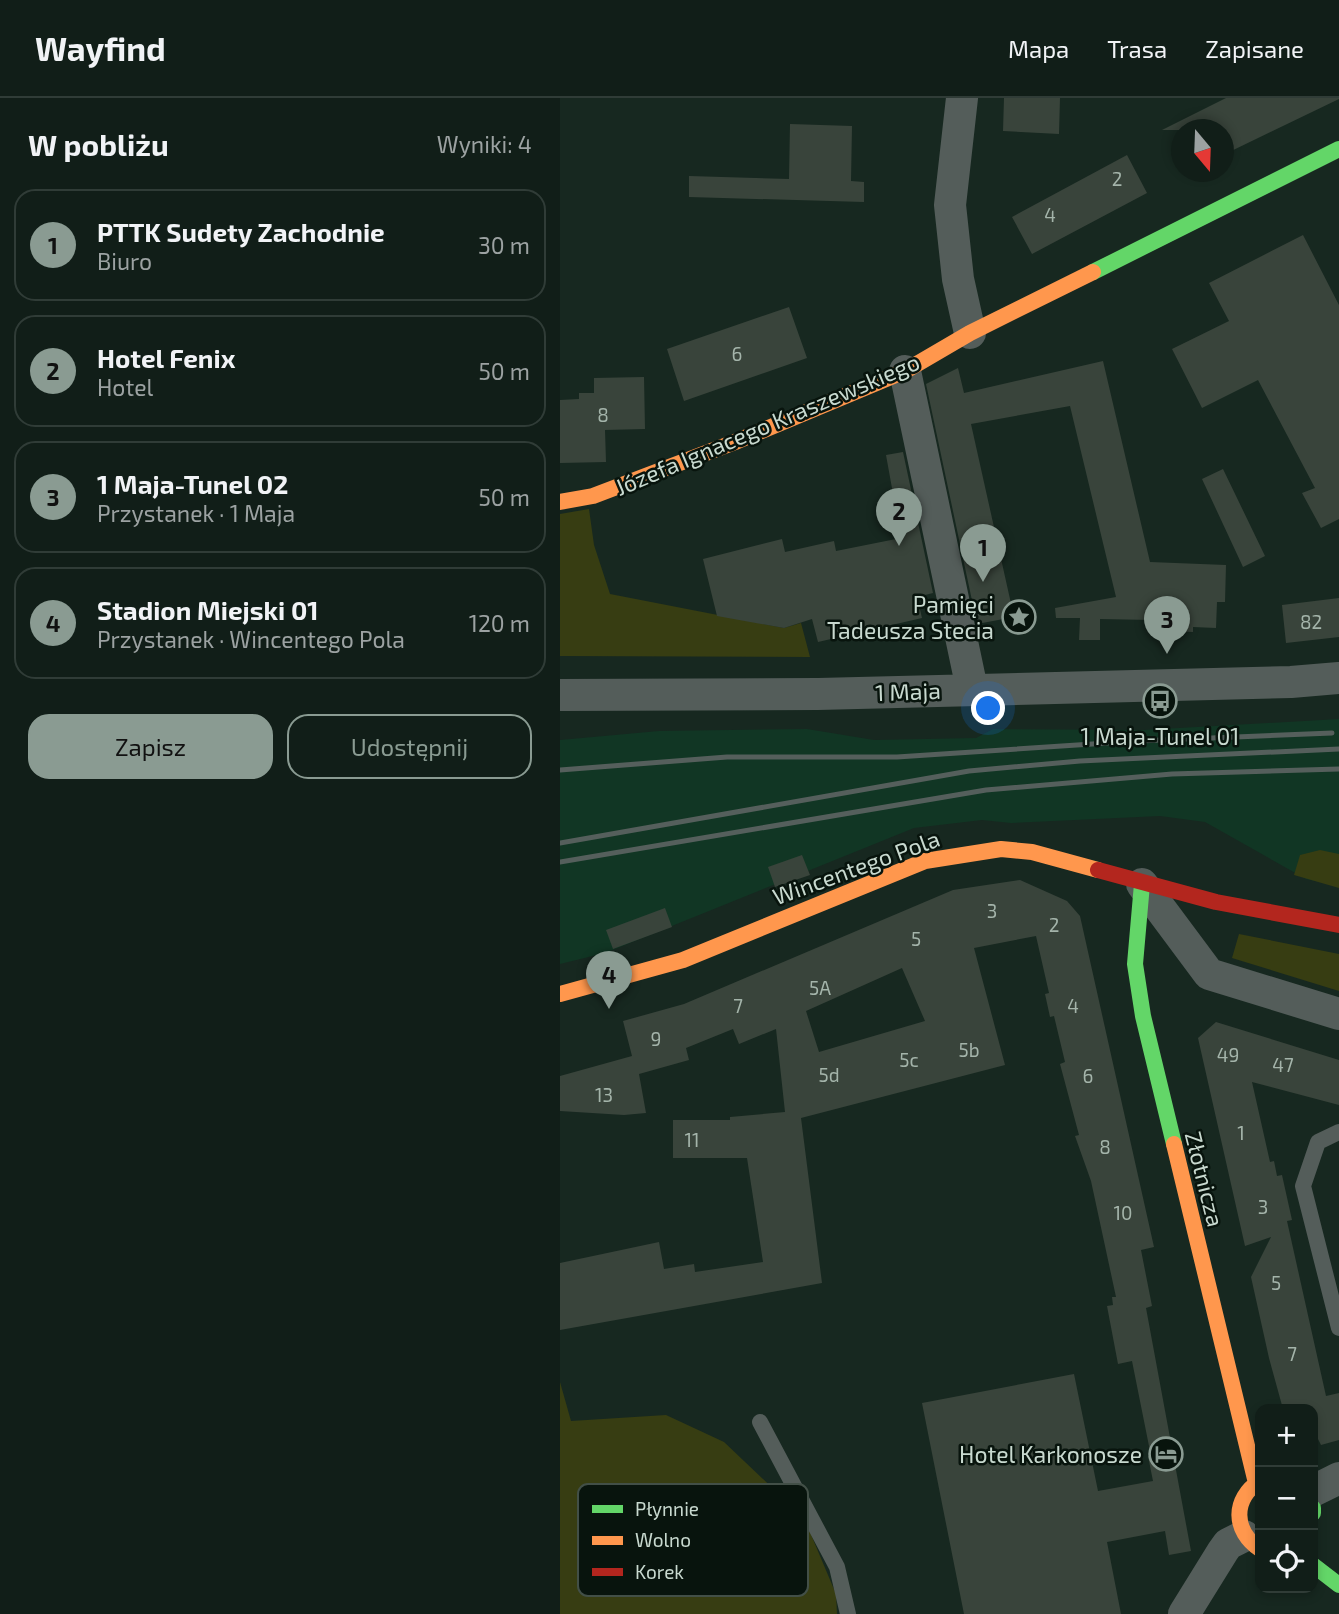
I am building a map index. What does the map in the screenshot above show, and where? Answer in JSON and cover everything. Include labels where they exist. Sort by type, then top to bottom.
[{"type":"street","points":[[962,98],[950,205],[958,279],[970,333]]},
{"type":"street","name":"Józefa Ignacego Kraszewskiego","points":[[560,502],[593,496],[645,477],[905,371],[970,333],[1339,149]]},
{"type":"street","points":[[905,371],[972,689]]},
{"type":"street","name":"1 Maja","points":[[560,695],[972,689],[1279,682],[1339,678]]},
{"type":"street","name":"Wincentego Pola","points":[[560,994],[652,971],[925,861],[1001,849],[1032,852],[1216,902],[1339,925]]},
{"type":"street","points":[[1142,884],[1209,974],[1339,1014]]},
{"type":"street","name":"Złotnicza","points":[[1142,884],[1135,964],[1143,1016],[1255,1470]]},
{"type":"street","points":[[1318,1488],[1339,1478]]},
{"type":"street","points":[[1252,1542],[1239,1525],[1240,1501],[1255,1485]]},
{"type":"street","points":[[1184,1614],[1228,1544],[1252,1542]]},
{"type":"street","points":[[1318,1569],[1339,1585]]},
{"type":"lane","points":[[1339,1132],[1318,1142],[1303,1186],[1339,1328]]},
{"type":"lane","points":[[760,1422],[793,1484]]},
{"type":"lane","points":[[808,1512],[837,1567],[848,1614]]},
{"type":"shaded area","points":[[589,509],[594,545],[610,594],[784,628],[801,623],[810,657],[560,656],[560,514]]},
{"type":"shaded area","points":[[1339,719],[1339,886],[1306,879],[1205,822],[1160,816],[1011,823],[982,820],[914,828],[605,953],[560,964],[560,740],[659,731],[807,729],[874,740],[976,738],[993,729],[1144,730]]},
{"type":"shaded area","points":[[1320,850],[1339,854],[1339,888],[1294,875],[1300,855]]},
{"type":"shaded area","points":[[1239,934],[1339,954],[1339,991],[1232,958]]},
{"type":"shaded area","points":[[560,1382],[571,1421],[666,1415],[724,1442],[768,1484],[578,1484],[578,1596],[808,1596],[808,1528],[836,1594],[837,1614],[560,1614]]},
{"type":"building","points":[[1004,98],[1060,98],[1059,134],[1003,131]]},
{"type":"building","points":[[1226,98],[1339,98],[1234,150],[1234,119],[1184,119]]},
{"type":"building","points":[[790,124],[852,126],[851,181],[864,182],[864,202],[689,197],[689,176],[789,179]]},
{"type":"building","points":[[1127,155],[1147,193],[1032,254],[1012,217]]},
{"type":"building","points":[[1303,235],[1339,305],[1339,519],[1321,528],[1302,493],[1315,488],[1258,380],[1202,408],[1172,349],[1229,321],[1209,283]]},
{"type":"building","points":[[789,307],[807,358],[684,401],[667,349]]},
{"type":"building","points":[[1103,361],[1150,562],[1226,565],[1225,602],[1217,602],[1216,628],[1193,627],[1193,632],[1170,631],[1170,627],[1151,626],[1151,620],[1100,619],[1100,640],[1079,640],[1080,618],[1056,618],[1055,608],[1116,597],[1070,406],[971,424],[1014,617],[977,624],[926,384],[958,368],[964,393]]},
{"type":"building","points":[[644,377],[645,429],[605,430],[606,462],[560,463],[560,400],[579,399],[579,393],[594,393],[594,378]]},
{"type":"building","points":[[903,452],[933,593],[917,597],[922,618],[818,642],[812,619],[784,628],[717,616],[703,559],[782,539],[785,552],[834,541],[836,551],[901,538],[886,455]]},
{"type":"building","points":[[1223,469],[1265,556],[1243,567],[1202,479]]},
{"type":"building","points":[[1339,598],[1339,637],[1286,643],[1282,605]]},
{"type":"building","points":[[802,855],[810,875],[775,887],[768,867]]},
{"type":"building","points":[[1020,880],[1067,901],[1080,916],[1154,1247],[1141,1250],[1152,1306],[1146,1308],[1191,1551],[1169,1555],[1165,1531],[1107,1542],[1121,1614],[964,1614],[922,1403],[1074,1374],[1098,1491],[1153,1481],[1148,1456],[1151,1456],[1132,1361],[1118,1364],[1107,1306],[1113,1305],[1112,1297],[1116,1297],[1091,1181],[1075,1136],[1079,1135],[1060,1064],[1065,1062],[1054,1016],[1050,1017],[1045,994],[1049,993],[1036,936],[974,948],[1005,1065],[801,1118],[822,1283],[560,1330],[560,1263],[659,1242],[664,1269],[694,1264],[695,1272],[763,1262],[747,1158],[673,1158],[673,1120],[730,1120],[730,1117],[785,1112],[776,1029],[739,1044],[733,1029],[686,1048],[689,1060],[639,1074],[646,1113],[624,1115],[560,1111],[560,1076],[632,1056],[623,1021],[684,1004],[953,890]],"holes":[[[902,968],[925,1021],[819,1052],[806,1011]]]},
{"type":"building","points":[[665,908],[672,927],[613,949],[606,930]]},
{"type":"building","points":[[1216,1022],[1339,1060],[1339,1105],[1252,1082],[1270,1162],[1274,1161],[1277,1176],[1282,1175],[1292,1220],[1287,1221],[1326,1396],[1339,1393],[1339,1440],[1321,1445],[1318,1439],[1318,1404],[1282,1404],[1251,1277],[1271,1237],[1245,1246],[1198,1038]]},
{"type":"railway","points":[[560,770],[727,757],[897,757],[1138,741],[1332,733]]},
{"type":"railway","points":[[560,843],[969,771],[1080,761],[1339,749]]},
{"type":"railway","points":[[560,862],[986,790],[1172,774],[1339,769]]},
{"type":"traffic: fast","points":[[1093,272],[1339,149]]},
{"type":"traffic: fast","points":[[1142,884],[1135,964],[1143,1016],[1174,1144]]},
{"type":"traffic: fast","points":[[1318,1569],[1339,1585]]},
{"type":"traffic: slow","points":[[560,502],[593,496],[735,442],[905,371],[970,333],[1093,272]]},
{"type":"traffic: slow","points":[[560,994],[683,960],[925,861],[1001,849],[1032,852],[1098,870]]},
{"type":"traffic: slow","points":[[1174,1144],[1255,1479]]},
{"type":"traffic: slow","points":[[1255,1485],[1244,1497],[1239,1515],[1245,1533],[1255,1545]]},
{"type":"traffic: jam","points":[[1098,870],[1216,902],[1339,925]]},
{"type":"place","name":"Hotel Fenix","points":[[899,546]]},
{"type":"place","name":"PTTK Sudety Zachodnie","points":[[983,582]]},
{"type":"place","name":"Pamięci Tadeusza Stecia","points":[[1019,617]]},
{"type":"place","name":"1 Maja-Tunel 02","points":[[1167,654]]},
{"type":"place","name":"1 Maja-Tunel 01","points":[[1160,701]]},
{"type":"place","name":"Stadion Miejski 01","points":[[609,1009]]},
{"type":"place","name":"Hotel Karkonosze","points":[[1166,1454]]}]
